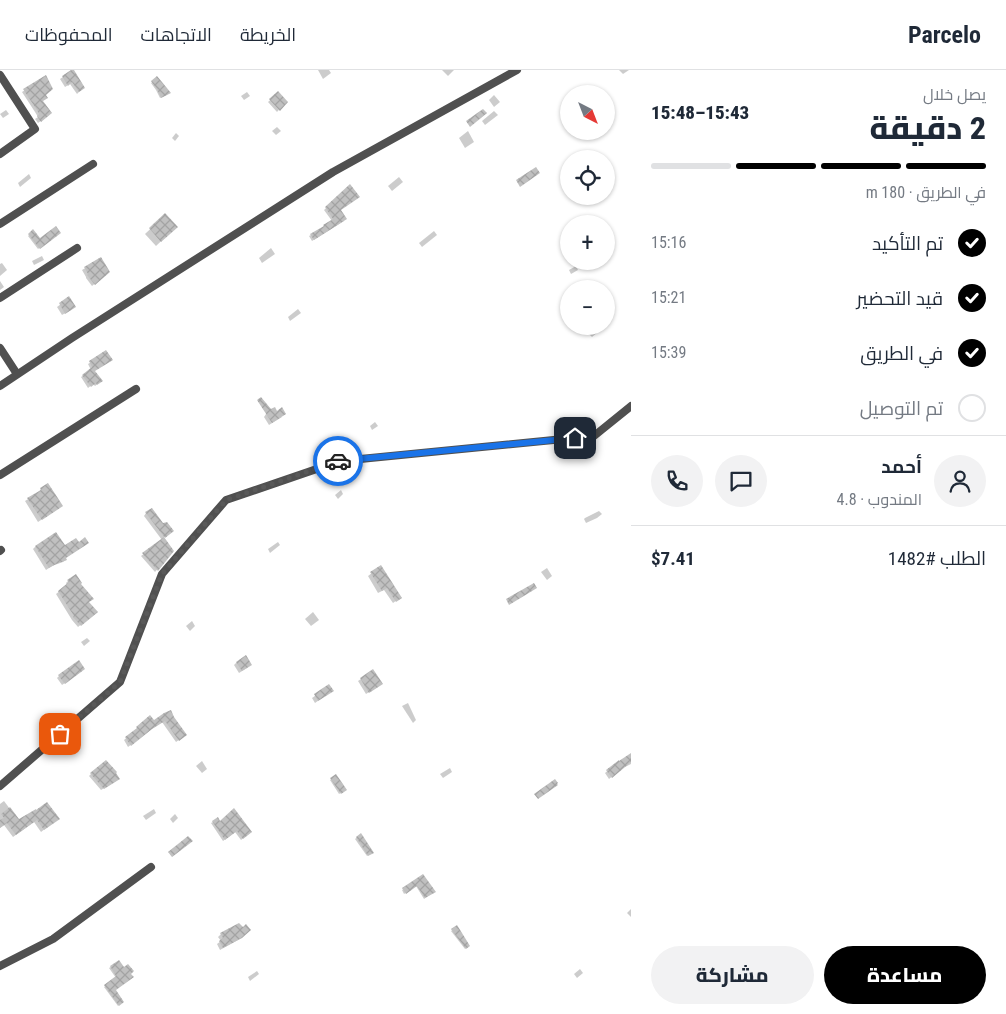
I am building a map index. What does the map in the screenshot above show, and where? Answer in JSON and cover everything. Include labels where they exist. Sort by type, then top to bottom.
[{"type":"street","points":[[0,154],[35,129],[0,74],[6,70]]},
{"type":"street","points":[[0,386],[333,172],[517,70]]},
{"type":"street","points":[[0,224],[93,164]]},
{"type":"street","points":[[0,298],[77,248]]},
{"type":"street","points":[[0,348],[17,374]]},
{"type":"street","points":[[0,476],[136,390]]},
{"type":"street","points":[[0,786],[120,682],[162,574],[226,500],[340,461],[594,436],[631,406]]},
{"type":"street","points":[[0,966],[53,939],[152,867]]},
{"type":"building","points":[[74,70],[85,88],[79,92],[72,82],[68,86],[62,76]]},
{"type":"building","points":[[46,75],[53,89],[46,95],[48,98],[43,101],[52,113],[41,122],[37,116],[39,114],[37,110],[23,89]]},
{"type":"building","points":[[157,76],[171,93],[161,98],[151,81]]},
{"type":"building","points":[[278,91],[288,102],[280,111],[269,99]]},
{"type":"building","points":[[483,109],[487,113],[470,127],[466,121]]},
{"type":"building","points":[[536,167],[540,173],[520,187],[516,180]]},
{"type":"building","points":[[350,184],[360,197],[341,210],[347,219],[314,240],[310,234],[333,219],[325,207]]},
{"type":"building","points":[[165,213],[178,227],[161,242],[149,228]]},
{"type":"building","points":[[56,226],[61,233],[40,249],[28,234],[33,229],[40,238]]},
{"type":"building","points":[[101,257],[110,272],[95,285],[87,275],[84,267]]},
{"type":"building","points":[[69,296],[76,307],[65,314],[59,303]]},
{"type":"building","points":[[106,350],[113,360],[95,371],[103,381],[91,387],[82,375],[92,367],[89,361]]},
{"type":"building","points":[[261,397],[271,409],[275,407],[277,411],[282,407],[286,414],[272,423],[257,400]]},
{"type":"building","points":[[48,483],[63,506],[42,520],[27,498],[41,490],[40,488]]},
{"type":"building","points":[[152,508],[163,523],[167,522],[174,531],[165,538],[145,512]]},
{"type":"building","points":[[56,532],[65,545],[76,538],[79,542],[85,537],[89,543],[66,558],[67,560],[49,568],[35,546]]},
{"type":"building","points":[[164,537],[174,551],[158,571],[142,553]]},
{"type":"building","points":[[381,565],[402,598],[396,602],[387,588],[382,591],[370,572]]},
{"type":"building","points":[[76,574],[81,584],[94,599],[89,602],[98,612],[81,626],[73,617],[58,591],[69,582],[67,580]]},
{"type":"building","points":[[534,583],[537,588],[509,605],[506,599]]},
{"type":"building","points":[[246,655],[252,665],[242,671],[236,662]]},
{"type":"building","points":[[79,660],[85,669],[65,684],[58,675]]},
{"type":"building","points":[[373,669],[383,684],[369,693],[360,678]]},
{"type":"building","points":[[329,684],[334,691],[318,701],[314,694]]},
{"type":"building","points":[[171,710],[187,735],[179,741],[165,721],[131,746],[125,737],[136,727],[150,715],[154,720]]},
{"type":"building","points":[[631,753],[631,762],[612,778],[606,770]]},
{"type":"building","points":[[106,760],[117,772],[120,779],[104,789],[90,773]]},
{"type":"building","points":[[336,774],[347,790],[341,794],[330,778]]},
{"type":"building","points":[[555,779],[558,785],[538,799],[534,794]]},
{"type":"building","points":[[47,802],[60,819],[44,830],[37,820],[16,835],[7,823],[0,828],[0,820],[4,818],[1,814],[10,807],[19,819]]},
{"type":"building","points":[[234,808],[252,832],[243,839],[237,831],[225,840],[212,821],[218,817],[220,821]]},
{"type":"building","points":[[361,833],[374,853],[368,856],[356,837]]},
{"type":"building","points":[[188,836],[193,841],[172,857],[168,852]]},
{"type":"building","points":[[423,874],[436,892],[425,898],[417,886],[406,894],[402,888]]},
{"type":"building","points":[[239,923],[243,927],[246,924],[251,930],[242,938],[223,948],[219,941],[223,938],[220,933]]},
{"type":"building","points":[[457,925],[470,946],[466,949],[451,929]]},
{"type":"building","points":[[119,960],[124,967],[128,964],[134,971],[131,974],[134,977],[116,990],[124,1002],[119,1006],[104,985],[116,976],[110,966]]},
{"type":"way so far","points":[[60,734],[120,682],[162,574],[226,500],[338,461]]},
{"type":"route","points":[[338,461],[575,438]]}]
